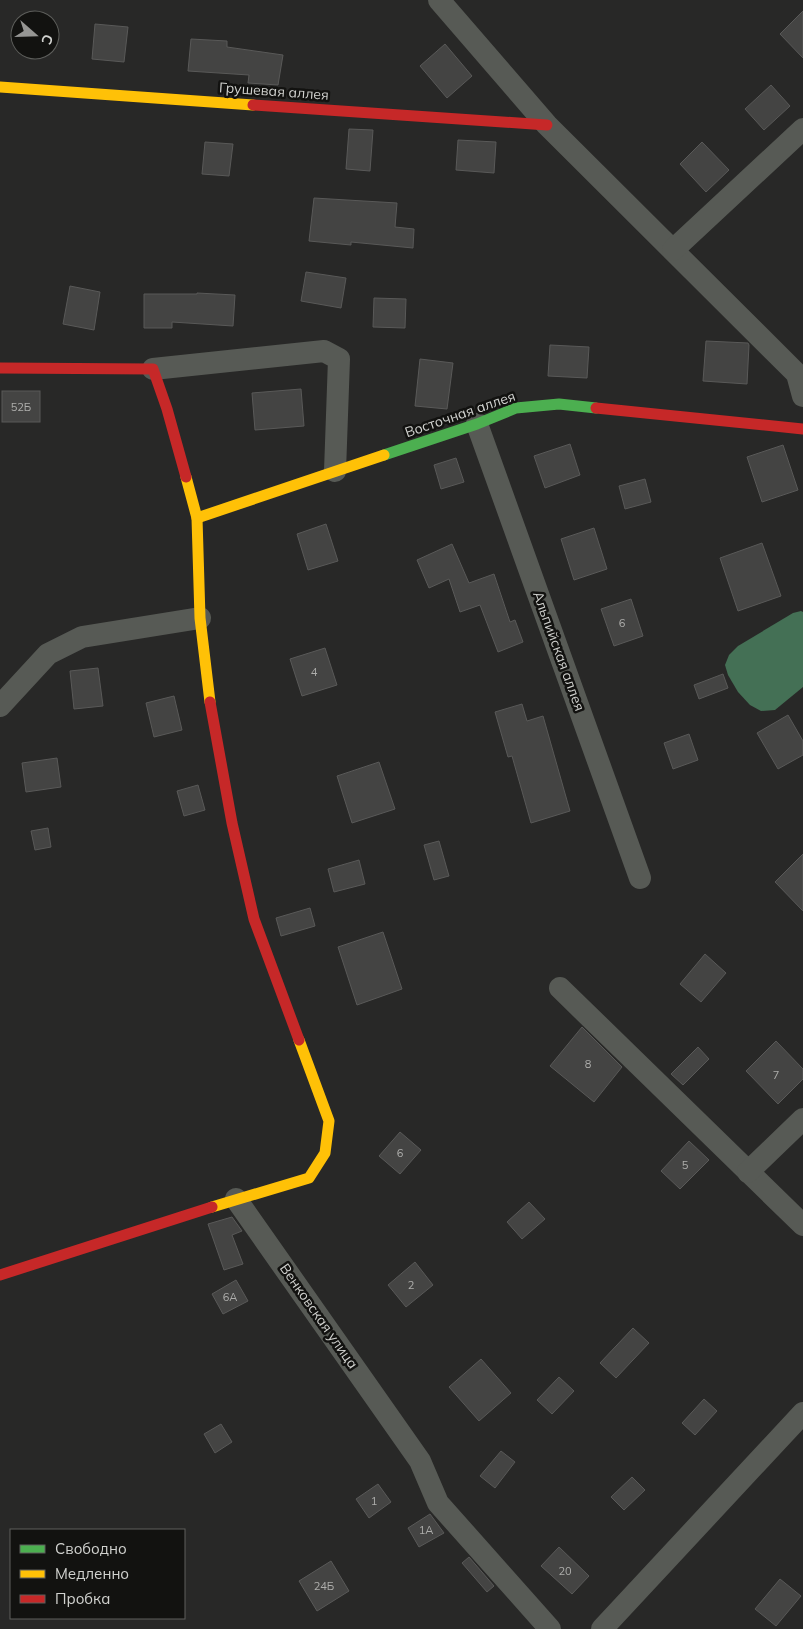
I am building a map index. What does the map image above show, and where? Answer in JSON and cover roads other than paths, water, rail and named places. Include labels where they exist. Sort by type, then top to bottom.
[{"type":"street","points":[[439,0],[547,125],[797,374],[803,396]]},
{"type":"street","name":"Грушевая аллея","points":[[0,88],[547,125]]},
{"type":"street","points":[[672,250],[803,129]]},
{"type":"street","points":[[0,368],[153,369],[324,351],[339,359],[335,471]]},
{"type":"street","points":[[0,1275],[236,1199],[309,1178],[325,1152],[329,1121],[254,919],[230,814],[210,700],[200,618],[197,518],[168,409],[153,369]]},
{"type":"street","name":"Восточная аллея","points":[[197,518],[477,424],[516,408],[559,404],[803,429]]},
{"type":"street","name":"Альпийская аллея","points":[[477,424],[640,878]]},
{"type":"street","points":[[0,706],[48,654],[82,637],[200,618]]},
{"type":"street","points":[[560,988],[803,1225]]},
{"type":"street","points":[[748,1172],[803,1119]]},
{"type":"street","name":"Венковская улица","points":[[236,1199],[420,1461],[438,1503],[550,1629]]},
{"type":"street","points":[[602,1629],[803,1413]]}]
